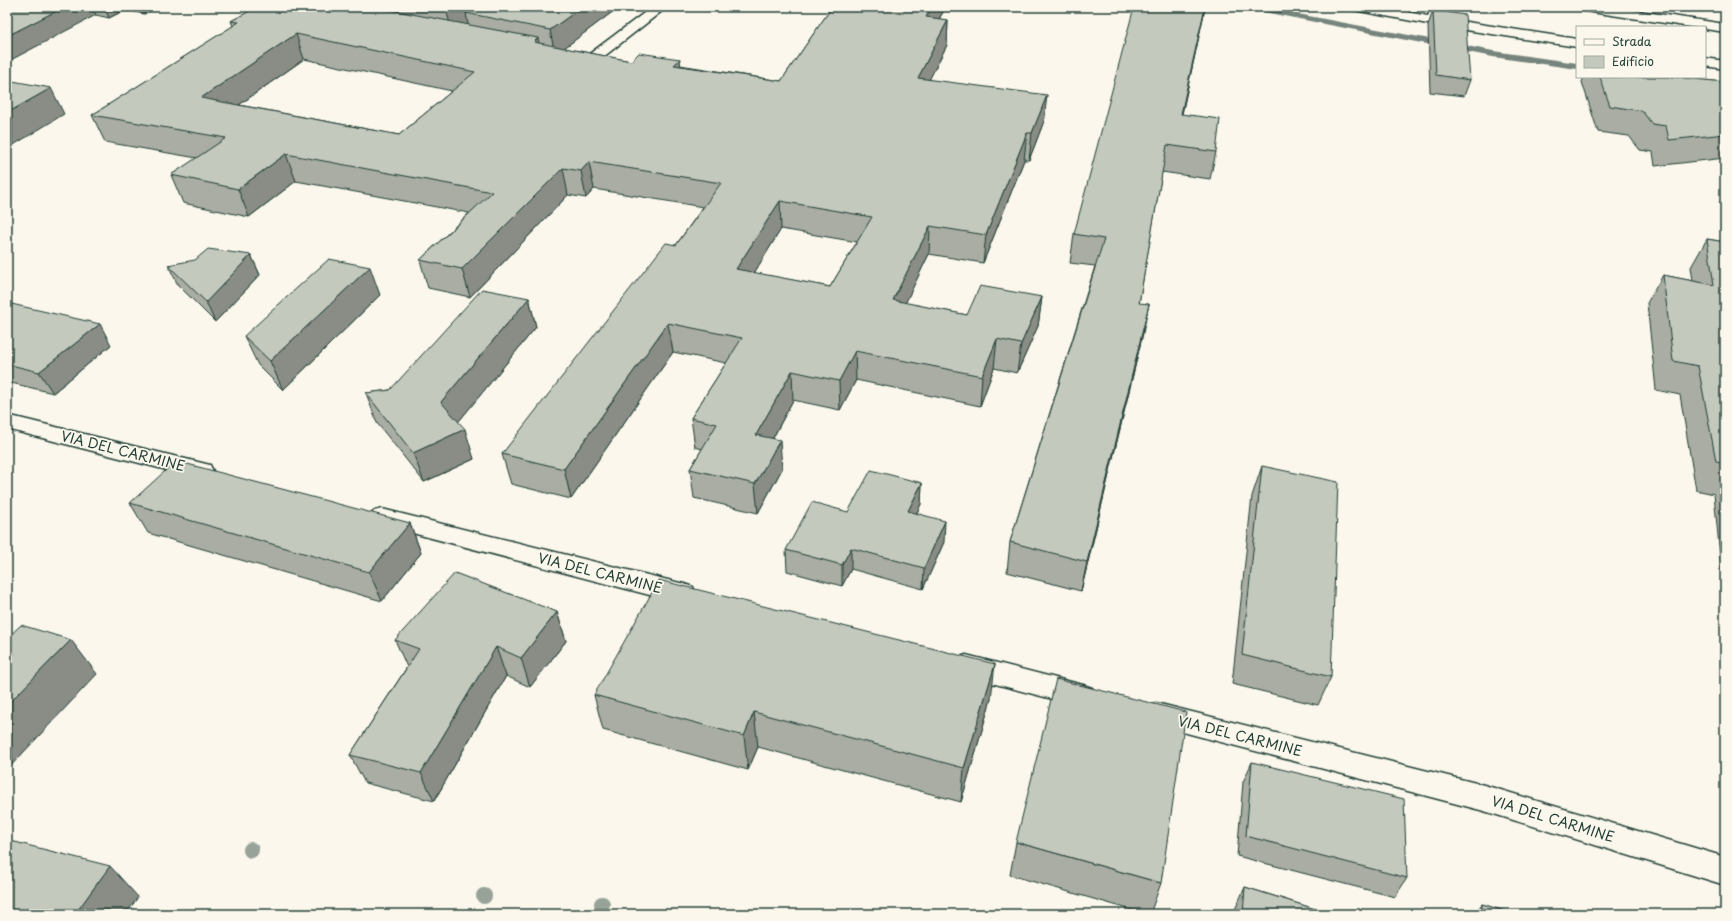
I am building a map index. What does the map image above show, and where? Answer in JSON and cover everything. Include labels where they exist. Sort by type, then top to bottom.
[{"type":"street","points":[[561,61],[584,66],[660,7]]},
{"type":"street","points":[[1359,7],[1434,21],[1576,43]]},
{"type":"street","points":[[1434,21],[1439,7]]},
{"type":"street","points":[[1585,7],[1725,28]]},
{"type":"street","points":[[1706,62],[1725,65]]},
{"type":"street","name":"VIA DEL CARMINE","points":[[7,422],[224,477]]},
{"type":"street","name":"VIA DEL CARMINE","points":[[363,512],[703,599]]},
{"type":"street","points":[[942,660],[1105,701]]},
{"type":"street","name":"VIA DEL CARMINE","points":[[1136,709],[1484,798],[1725,871]]},
{"type":"building","points":[[7,7],[64,7],[7,36]]},
{"type":"building","points":[[257,7],[375,7],[538,38],[534,42],[631,61],[639,53],[680,59],[674,65],[781,81],[832,7],[933,7],[926,17],[948,20],[918,78],[1047,95],[1032,133],[1027,133],[986,235],[930,226],[893,300],[967,315],[980,286],[1042,297],[1021,344],[997,339],[982,376],[855,351],[839,381],[792,371],[756,435],[780,440],[755,484],[690,469],[717,424],[691,418],[742,338],[668,323],[564,469],[502,454],[666,243],[676,245],[721,183],[589,162],[581,171],[563,168],[462,269],[420,260],[492,192],[286,154],[238,189],[171,175],[226,138],[92,115],[239,22],[231,21]],"holes":[[[296,34],[475,72],[399,135],[201,98]],[[780,201],[872,217],[830,287],[736,269]]]},
{"type":"building","points":[[433,7],[451,7],[446,10]]},
{"type":"building","points":[[476,7],[582,7],[550,30],[466,13]]},
{"type":"building","points":[[1134,7],[1205,7],[1181,114],[1220,119],[1216,152],[1167,145],[1139,303],[1149,304],[1087,562],[1010,542],[1104,239],[1074,234]]},
{"type":"building","points":[[1433,10],[1465,15],[1470,80],[1436,75]]},
{"type":"building","points":[[1600,78],[1683,78],[1725,82],[1725,134],[1669,140],[1666,126],[1652,124],[1642,111],[1610,106]]},
{"type":"building","points":[[7,80],[51,88],[7,113]]},
{"type":"building","points":[[1707,239],[1725,242],[1725,463],[1716,461],[1698,366],[1673,361],[1663,275],[1714,285]]},
{"type":"building","points":[[208,249],[251,255],[206,302],[168,265],[195,260]]},
{"type":"building","points":[[329,259],[370,267],[270,361],[244,336]]},
{"type":"building","points":[[482,289],[529,298],[441,402],[465,429],[413,453],[366,393],[390,390]]},
{"type":"building","points":[[7,303],[100,324],[39,372],[7,364]]},
{"type":"building","points":[[176,461],[410,523],[369,572],[130,503]]},
{"type":"building","points":[[1262,466],[1338,482],[1331,677],[1242,655]]},
{"type":"building","points":[[871,470],[922,483],[908,511],[945,521],[924,568],[851,548],[842,565],[786,550],[812,502],[848,512]]},
{"type":"building","points":[[455,573],[557,612],[521,658],[496,647],[421,773],[350,755],[419,649],[395,640]]},
{"type":"building","points":[[659,580],[995,664],[964,768],[754,712],[744,736],[594,695]]},
{"type":"building","points":[[21,625],[71,640],[7,705],[7,638]]},
{"type":"building","points":[[1056,679],[1186,712],[1161,883],[1016,842]]},
{"type":"building","points":[[1252,762],[1404,799],[1407,878],[1246,836]]},
{"type":"building","points":[[7,840],[110,866],[75,914],[7,914]]},
{"type":"building","points":[[1245,887],[1331,914],[1243,914]]},
{"type":"building","points":[[1482,904],[1514,914],[1482,914]]},
{"type":"waterway","points":[[1249,7],[1493,54],[1576,66]]}]
